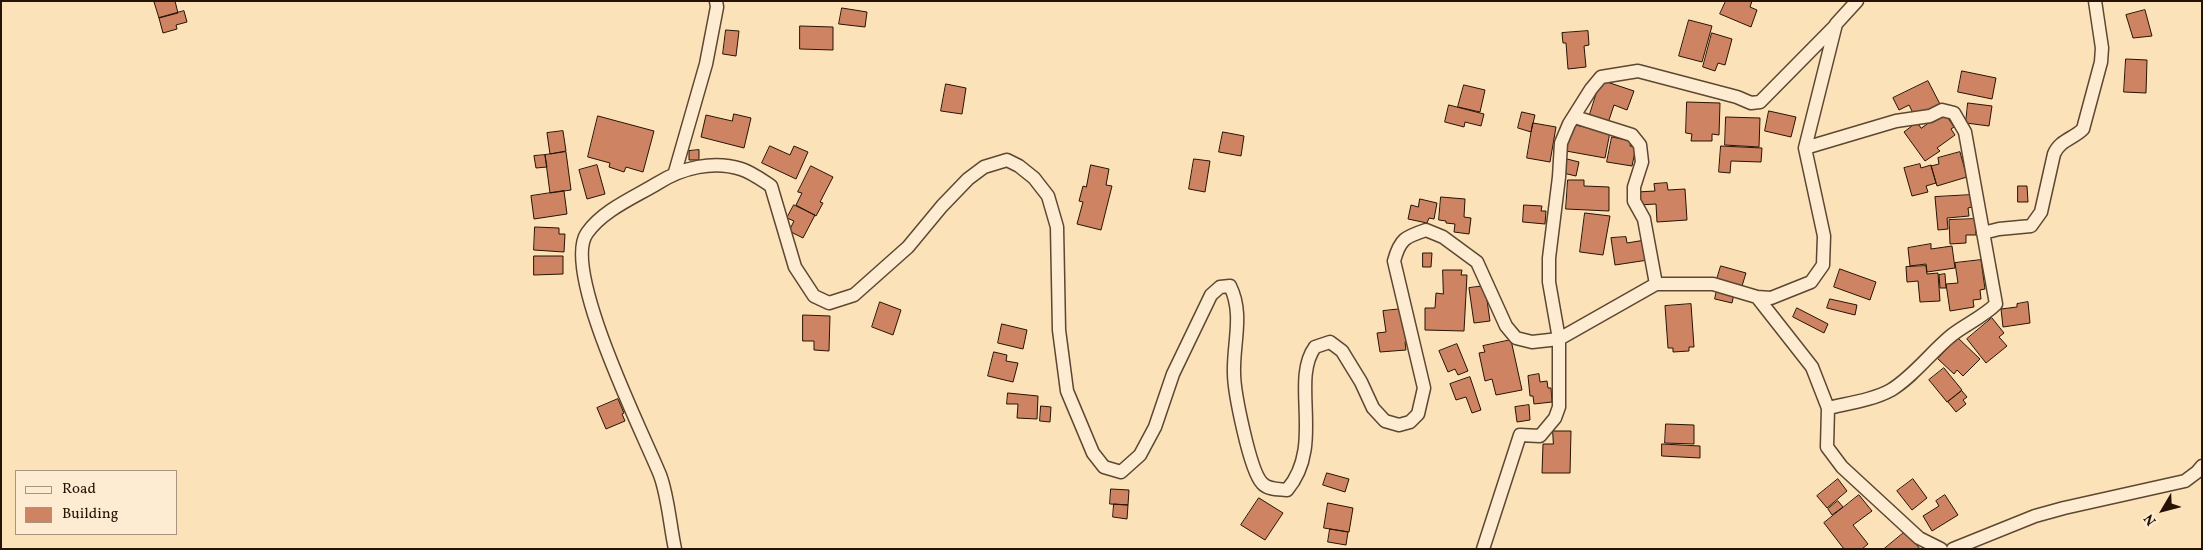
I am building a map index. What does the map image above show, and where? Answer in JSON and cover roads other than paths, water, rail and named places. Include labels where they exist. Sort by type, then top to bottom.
[{"type":"street","points":[[675,172],[706,64],[717,7],[716,1]]},
{"type":"street","points":[[1483,549],[1520,435],[1540,436],[1555,418],[1560,398],[1558,339],[1549,282],[1549,258],[1559,177],[1561,143],[1569,124],[1591,89],[1601,77],[1638,71],[1743,101],[1760,102],[1857,1]]},
{"type":"street","points":[[1983,233],[1999,229],[2031,226],[2041,212],[2057,146],[2084,129],[2101,62],[2102,48],[2095,1]]},
{"type":"street","points":[[675,549],[661,477],[605,350],[582,258],[586,234],[604,216],[675,172],[701,166],[722,166],[742,169],[771,186],[795,266],[814,296],[829,303],[854,295],[908,247],[942,206],[968,179],[984,167],[1007,160],[1019,166],[1034,178],[1048,196],[1056,227],[1060,330],[1067,391],[1093,453],[1104,467],[1120,472],[1140,455],[1155,427],[1177,365],[1211,295],[1220,287],[1230,286],[1234,294],[1238,316],[1234,373],[1250,460],[1262,484],[1273,489],[1287,490],[1296,479],[1307,438],[1306,365],[1315,347],[1322,343],[1330,342],[1342,351],[1361,382],[1373,408],[1385,421],[1399,424],[1410,422],[1418,414],[1424,388],[1394,261],[1397,248],[1405,237],[1426,230],[1443,237],[1477,262],[1506,326],[1516,338],[1532,342],[1558,339],[1656,284],[1713,284],[1757,297],[1771,298],[1811,282],[1823,265],[1824,236],[1805,148],[1836,24]]},
{"type":"street","points":[[1805,148],[1896,121],[1930,116],[1942,110],[1954,113],[1965,132],[1996,304],[1987,313],[1966,323],[1891,390],[1878,396],[1828,408]]},
{"type":"street","points":[[1575,117],[1632,135],[1640,145],[1642,162],[1634,187],[1634,201],[1644,219],[1656,284]]},
{"type":"street","points":[[1757,297],[1812,367],[1828,408],[1827,447],[1842,467],[1919,538],[1941,549]]},
{"type":"street","points":[[1953,549],[2035,516],[2185,482],[2202,466]]}]
